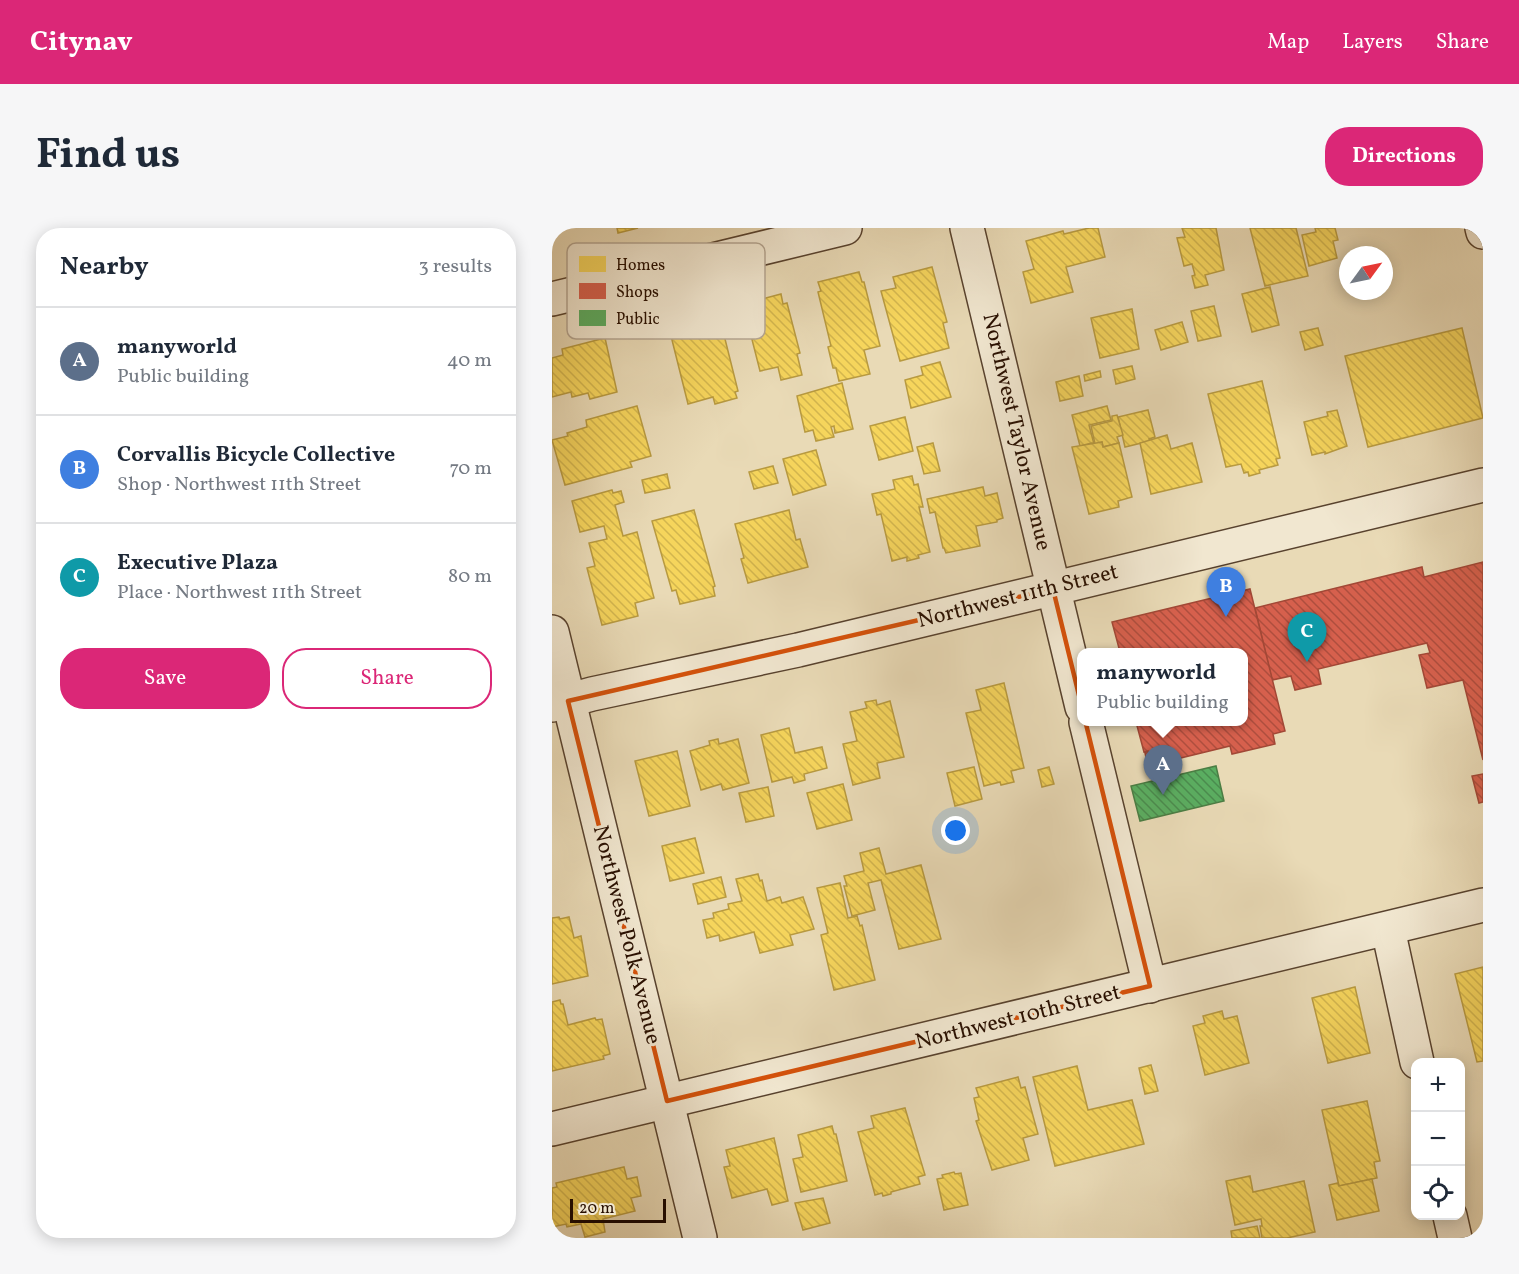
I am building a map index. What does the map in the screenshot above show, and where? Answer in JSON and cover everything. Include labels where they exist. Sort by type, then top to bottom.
[{"type":"street","points":[[765,247],[845,228]]},
{"type":"street","name":"Northwest Taylor Avenue","points":[[967,228],[1077,686]]},
{"type":"street","points":[[552,299],[567,295]]},
{"type":"street","name":"Northwest 11th Street","points":[[560,703],[798,650],[1483,485]]},
{"type":"street","name":"Northwest Polk Avenue","points":[[552,632],[560,703],[668,1101],[700,1238]]},
{"type":"street","points":[[1087,726],[1150,986]]},
{"type":"street","name":"Northwest 10th Street","points":[[552,1129],[1483,905]]},
{"type":"street","points":[[1388,928],[1416,1058]]},
{"type":"street","points":[[1451,1220],[1455,1238]]},
{"type":"highlighted area","points":[[1053,589],[1150,986],[667,1101],[568,701]]},
{"type":"building: Homes","points":[[617,228],[638,228],[618,233]]},
{"type":"building: Homes","points":[[1098,228],[1105,257],[1066,267],[1073,292],[1031,303],[1023,272],[1034,269],[1026,241],[1063,231],[1064,234]]},
{"type":"building: Homes","points":[[1182,228],[1216,228],[1224,270],[1205,275],[1208,285],[1195,288],[1192,264],[1184,266],[1177,238],[1185,237]]},
{"type":"building: Homes","points":[[1250,228],[1296,228],[1308,276],[1265,286]]},
{"type":"building: Homes","points":[[1315,228],[1335,228],[1338,240],[1333,241],[1337,258],[1309,266],[1302,235],[1316,232]]},
{"type":"building: Homes","points":[[932,267],[947,322],[943,323],[949,348],[900,361],[881,291],[896,288],[893,277]]},
{"type":"building: Homes","points":[[859,272],[864,282],[880,346],[864,350],[870,374],[839,381],[828,347],[831,346],[818,292],[821,291],[818,282]]},
{"type":"building: Homes","points":[[1270,287],[1279,325],[1252,332],[1242,294]]},
{"type":"building: Homes","points":[[781,294],[783,304],[787,303],[800,353],[797,354],[802,375],[781,380],[778,367],[760,371],[752,339],[765,339],[765,298]]},
{"type":"building: Homes","points":[[1214,306],[1221,336],[1198,341],[1191,311]]},
{"type":"building: Homes","points":[[1132,309],[1139,349],[1100,358],[1091,318]]},
{"type":"building: Homes","points":[[1182,322],[1188,342],[1161,350],[1155,330]]},
{"type":"building: Homes","points":[[1318,328],[1323,345],[1305,350],[1300,332]]},
{"type":"building: Homes","points":[[1462,328],[1483,418],[1368,447],[1345,356]]},
{"type":"building: Homes","points":[[605,339],[617,392],[590,399],[588,393],[572,397],[571,392],[552,397],[552,358],[563,355],[562,349]]},
{"type":"building: Homes","points":[[672,339],[725,339],[738,391],[735,392],[737,398],[715,404],[713,397],[688,404]]},
{"type":"building: Homes","points":[[940,362],[951,397],[911,408],[905,380],[923,375],[921,367]]},
{"type":"building: Homes","points":[[1132,366],[1135,379],[1116,384],[1113,370]]},
{"type":"building: Homes","points":[[1100,371],[1101,377],[1085,381],[1084,375]]},
{"type":"building: Homes","points":[[1079,376],[1083,396],[1060,401],[1056,382]]},
{"type":"building: Homes","points":[[1262,381],[1280,458],[1276,459],[1278,465],[1259,470],[1260,473],[1249,476],[1248,472],[1244,473],[1241,464],[1226,467],[1208,394]]},
{"type":"building: Homes","points":[[842,383],[853,429],[835,433],[834,426],[831,427],[834,437],[816,441],[813,430],[805,432],[797,396]]},
{"type":"building: Homes","points":[[637,406],[651,456],[630,462],[632,467],[565,485],[552,440],[568,436],[567,433],[587,427],[586,420]]},
{"type":"building: Homes","points":[[1107,406],[1111,420],[1089,425],[1094,444],[1080,446],[1072,415]]},
{"type":"building: Homes","points":[[1148,410],[1155,437],[1149,439],[1150,441],[1125,447],[1118,417]]},
{"type":"building: Homes","points":[[1337,410],[1347,446],[1325,454],[1325,452],[1312,455],[1304,422],[1328,416],[1327,412]]},
{"type":"building: Homes","points":[[1117,415],[1123,435],[1117,437],[1119,443],[1103,447],[1102,442],[1095,444],[1091,426],[1112,421],[1112,416]]},
{"type":"building: Homes","points":[[905,417],[913,451],[879,460],[870,426]]},
{"type":"building: Homes","points":[[1167,435],[1171,449],[1192,443],[1202,482],[1151,494],[1140,443]]},
{"type":"building: Homes","points":[[1102,442],[1103,447],[1119,443],[1132,497],[1118,501],[1119,507],[1089,514],[1072,447]]},
{"type":"building: Homes","points":[[933,443],[940,471],[924,474],[917,447]]},
{"type":"building: Homes","points":[[816,450],[826,485],[793,495],[783,459]]},
{"type":"building: Homes","points":[[773,466],[778,483],[754,489],[749,472]]},
{"type":"building: Homes","points":[[667,474],[670,488],[645,493],[642,480]]},
{"type":"building: Homes","points":[[912,476],[914,485],[918,484],[923,507],[919,507],[930,552],[907,561],[907,557],[892,561],[881,514],[877,515],[872,494],[895,489],[893,480]]},
{"type":"building: Homes","points":[[983,487],[985,496],[997,493],[1003,518],[997,522],[976,526],[980,546],[946,553],[935,512],[930,513],[927,499]]},
{"type":"building: Homes","points":[[612,490],[613,493],[621,491],[624,502],[615,505],[623,536],[637,532],[654,598],[635,603],[638,616],[602,625],[587,568],[595,566],[589,543],[607,539],[604,526],[580,532],[572,501]]},
{"type":"building: Homes","points":[[694,510],[715,586],[713,587],[715,596],[680,604],[676,590],[672,591],[652,521]]},
{"type":"building: Homes","points":[[789,510],[796,540],[800,539],[808,567],[748,583],[735,524]]},
{"type":"building: Homes","points":[[1004,683],[1024,768],[1011,771],[1014,782],[1001,785],[1000,782],[984,786],[966,713],[981,710],[976,690]]},
{"type":"building: Homes","points":[[876,700],[877,705],[890,701],[904,757],[877,763],[880,778],[853,785],[843,744],[857,741],[850,712],[867,708],[865,702]]},
{"type":"building: Homes","points":[[789,728],[795,753],[822,747],[827,768],[804,774],[805,780],[794,783],[792,777],[772,782],[761,735]]},
{"type":"building: Homes","points":[[718,739],[719,744],[738,739],[749,783],[723,790],[721,784],[701,790],[690,751],[710,745],[709,741]]},
{"type":"building: Homes","points":[[677,751],[690,806],[649,816],[635,761]]},
{"type":"building: Homes","points":[[974,767],[982,799],[955,806],[947,773]]},
{"type":"building: Homes","points":[[1049,767],[1054,784],[1042,787],[1038,770]]},
{"type":"building: Homes","points":[[843,784],[852,820],[817,829],[807,793]]},
{"type":"building: Homes","points":[[768,787],[774,816],[746,822],[739,793]]},
{"type":"building: Homes","points":[[695,838],[704,873],[670,881],[662,846]]},
{"type":"building: Homes","points":[[879,848],[886,874],[921,865],[941,939],[899,949],[881,880],[868,883],[875,910],[852,916],[844,886],[847,886],[844,876],[864,871],[860,853]]},
{"type":"building: Homes","points":[[758,874],[760,881],[762,880],[767,901],[780,897],[782,903],[803,897],[814,929],[790,935],[793,945],[760,953],[754,932],[720,941],[719,935],[707,938],[703,920],[714,918],[713,913],[729,909],[728,904],[742,901],[736,879]]},
{"type":"building: Homes","points":[[721,877],[726,897],[698,904],[693,884]]},
{"type":"building: Homes","points":[[840,883],[848,918],[857,916],[860,926],[862,925],[875,980],[834,990],[821,935],[828,933],[817,888]]},
{"type":"building: Homes","points":[[559,917],[560,919],[569,917],[574,938],[581,936],[588,976],[552,984],[552,918]]},
{"type":"building: Homes","points":[[1483,967],[1483,1061],[1477,1062],[1455,974]]},
{"type":"building: Homes","points":[[1355,987],[1370,1053],[1328,1063],[1312,998]]},
{"type":"building: Homes","points":[[560,1000],[568,1025],[595,1018],[596,1020],[602,1019],[610,1054],[603,1056],[604,1059],[552,1071],[552,1002]]},
{"type":"building: Homes","points":[[1222,1011],[1224,1019],[1237,1016],[1249,1063],[1205,1075],[1193,1026],[1205,1023],[1203,1016]]},
{"type":"building: Homes","points":[[1151,1065],[1158,1091],[1145,1094],[1139,1068]]},
{"type":"building: Homes","points":[[1077,1066],[1088,1110],[1132,1100],[1144,1144],[1055,1166],[1033,1077]]},
{"type":"building: Homes","points":[[1018,1077],[1021,1088],[1025,1087],[1038,1134],[1023,1138],[1029,1160],[992,1170],[976,1121],[979,1120],[974,1098],[979,1097],[976,1088]]},
{"type":"building: Homes","points":[[1367,1101],[1380,1161],[1374,1162],[1377,1178],[1339,1186],[1322,1110]]},
{"type":"building: Homes","points":[[905,1108],[925,1175],[918,1177],[920,1184],[883,1196],[882,1193],[875,1195],[858,1132],[874,1128],[871,1116]]},
{"type":"building: Homes","points":[[832,1126],[847,1181],[801,1192],[793,1159],[803,1157],[798,1135]]},
{"type":"building: Homes","points":[[774,1138],[788,1201],[772,1205],[767,1189],[732,1198],[724,1167],[730,1166],[726,1150]]},
{"type":"building: Homes","points":[[624,1167],[627,1179],[637,1177],[641,1196],[631,1198],[635,1211],[603,1219],[605,1232],[585,1237],[581,1224],[552,1227],[552,1188],[557,1187],[556,1183]]},
{"type":"building: Homes","points":[[954,1172],[955,1174],[961,1173],[968,1205],[944,1210],[937,1179]]},
{"type":"building: Homes","points":[[1250,1176],[1253,1192],[1304,1181],[1315,1232],[1287,1238],[1262,1238],[1261,1219],[1235,1225],[1226,1181]]},
{"type":"building: Homes","points":[[1372,1179],[1379,1211],[1337,1220],[1329,1185],[1338,1183],[1339,1186]]},
{"type":"building: Homes","points":[[823,1198],[830,1223],[803,1230],[795,1203]]},
{"type":"building: Homes","points":[[1257,1226],[1260,1238],[1232,1238],[1231,1231]]},
{"type":"building: Shops","points":[[1483,562],[1483,760],[1463,680],[1427,688],[1419,655],[1430,653],[1427,643],[1318,669],[1321,684],[1295,690],[1291,676],[1272,680],[1255,608],[1422,567],[1424,577]]},
{"type":"building: Shops","points":[[1250,589],[1285,731],[1273,734],[1275,744],[1232,754],[1230,746],[1148,766],[1145,753],[1148,751],[1144,752],[1137,726],[1248,726],[1248,648],[1119,648],[1112,622]]},
{"type":"building: Shops","points":[[1483,774],[1483,802],[1479,803],[1472,776]]},
{"type":"building: Public","points":[[1216,766],[1224,801],[1140,821],[1131,786]]},
{"type":"place","name":"Corvallis Bicycle Collective","points":[[1226,617]]},
{"type":"place","name":"Executive Plaza","points":[[1307,662]]},
{"type":"place","name":"manyworld","points":[[1163,795]]}]
